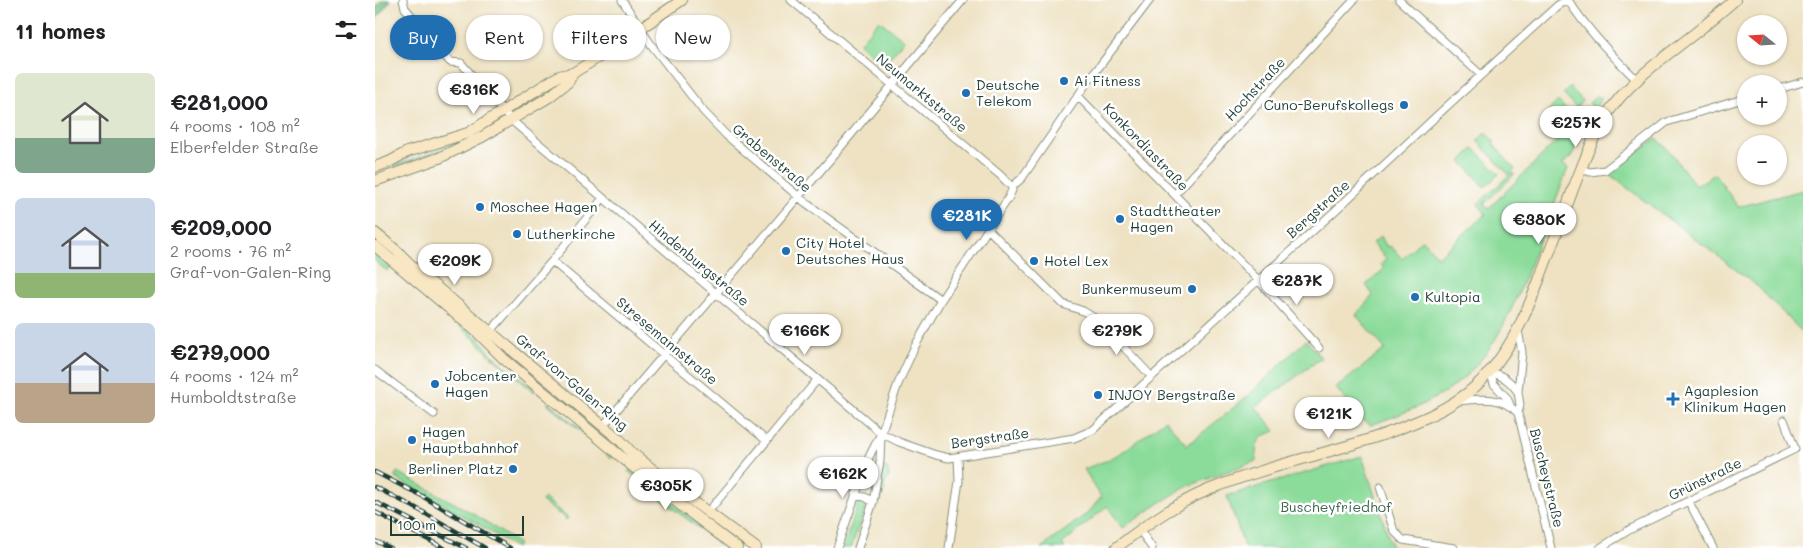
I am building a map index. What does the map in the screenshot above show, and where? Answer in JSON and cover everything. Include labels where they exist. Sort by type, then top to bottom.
[{"type":"street","name":"Hindenburgstraße","points":[[403,0],[405,8],[450,62],[461,63],[502,112],[881,433]]},
{"type":"street","name":"Grabenstraße","points":[[622,0],[631,15]]},
{"type":"street","points":[[646,25],[682,0]]},
{"type":"street","name":"Neumarktstraße","points":[[791,0],[1012,187]]},
{"type":"street","points":[[603,426],[963,0]]},
{"type":"street","points":[[837,548],[869,457],[881,433],[905,368],[925,326],[1011,193],[1012,187],[1022,178],[1078,96],[1150,0]]},
{"type":"street","name":"Hochstraße","points":[[1175,194],[1354,0]]},
{"type":"street","points":[[1399,0],[1481,75]]},
{"type":"street","points":[[1567,0],[1611,54],[1636,79]]},
{"type":"street","name":"Bergstraße","points":[[881,433],[899,442],[936,455],[958,458],[1074,438],[1093,430],[1558,5],[1567,0]]},
{"type":"street","points":[[1116,548],[1167,511],[1207,490],[1267,469],[1351,445],[1398,429],[1425,418],[1473,388],[1490,372],[1518,330],[1581,169],[1605,118],[1618,99],[1636,79],[1735,0]]},
{"type":"street","name":"Grabenstraße","points":[[646,37],[712,121],[744,152],[798,196],[941,300]]},
{"type":"street","points":[[375,167],[407,152],[468,132],[559,76],[573,73],[593,60]]},
{"type":"street","points":[[375,181],[461,148],[549,97],[568,82],[573,73]]},
{"type":"street","points":[[1787,87],[1803,82]]},
{"type":"street","name":"Konkordiastraße","points":[[1078,96],[1258,280],[1319,348]]},
{"type":"street","points":[[1581,169],[1590,172],[1605,170],[1667,122],[1737,101]]},
{"type":"street","points":[[490,332],[552,261],[603,198]]},
{"type":"street","points":[[987,229],[1063,304],[1083,311],[1098,320],[1152,377]]},
{"type":"street","name":"Graf-von-Galen-Ring","points":[[375,233],[670,484],[756,548]]},
{"type":"street","name":"Graf-von-Galen-Ring","points":[[375,246],[477,332],[504,359],[575,419],[669,496],[737,548]]},
{"type":"street","name":"Stresemannstraße","points":[[552,261],[767,440]]},
{"type":"street","name":"Buscheystraße","points":[[1518,330],[1522,352],[1518,413],[1551,548]]},
{"type":"street","points":[[375,370],[434,414]]},
{"type":"street","points":[[1490,372],[1501,375],[1514,385],[1518,392]]},
{"type":"street","name":"Buscheystraße","points":[[1490,372],[1494,384],[1518,413]]},
{"type":"street","points":[[708,512],[817,380]]},
{"type":"street","points":[[1455,401],[1489,399],[1510,405]]},
{"type":"street","name":"Grünstraße","points":[[1600,548],[1629,530],[1795,449],[1784,420]]},
{"type":"street","points":[[857,548],[873,502],[880,461],[881,433]]},
{"type":"street","points":[[949,548],[959,482],[958,458]]},
{"type":"street","points":[[1380,487],[1394,531],[1403,540],[1454,548]]},
{"type":"street","points":[[855,496],[865,497],[873,502]]},
{"type":"street","points":[[1689,502],[1713,548]]},
{"type":"street","points":[[1140,530],[1152,548]]},
{"type":"green space","points":[[382,0],[391,0],[375,21],[375,9]]},
{"type":"green space","points":[[879,20],[904,40],[884,65],[859,44]]},
{"type":"green space","points":[[1570,87],[1583,101],[1576,108],[1563,94]]},
{"type":"green space","points":[[1597,95],[1600,98],[1602,97],[1583,129],[1571,158],[1562,164],[1568,168],[1519,291],[1492,344],[1467,375],[1432,400],[1371,425],[1356,417],[1357,415],[1336,388],[1385,349],[1356,315],[1373,295],[1366,285],[1384,269],[1381,264],[1386,259],[1373,243],[1381,236],[1386,246],[1392,247],[1402,259],[1422,239],[1438,257],[1486,214],[1478,204],[1509,175],[1477,141],[1485,133],[1495,142],[1493,144],[1515,169],[1510,174],[1515,174],[1484,204],[1488,209],[1592,106],[1589,103]]},
{"type":"green space","points":[[1558,101],[1573,116],[1563,126],[1548,111]]},
{"type":"green space","points":[[486,127],[487,129],[450,148],[394,167],[394,165],[431,153]]},
{"type":"green space","points":[[1657,138],[1696,186],[1715,174],[1738,207],[1803,190],[1803,333],[1756,285],[1609,174]]},
{"type":"green space","points":[[1474,148],[1499,174],[1485,187],[1461,161]]},
{"type":"green space","points":[[375,253],[389,266],[390,268],[387,271],[375,261]]},
{"type":"green space","points":[[407,279],[481,341],[493,356],[535,390],[534,392],[405,280]]},
{"type":"green space","points":[[490,337],[543,381],[541,384],[504,354]]},
{"type":"green space","points":[[1306,340],[1321,358],[1256,407],[1275,431],[1264,436],[1259,441],[1256,449],[1256,461],[1188,486],[1123,528],[1107,506],[1062,544],[1065,548],[1041,548],[1088,513],[1101,497],[1084,469],[1121,453],[1165,420],[1187,445],[1248,396]]},
{"type":"green space","points":[[557,393],[624,449],[622,452],[554,395]]},
{"type":"green space","points":[[548,402],[613,456],[610,459],[603,450],[548,404]]},
{"type":"green space","name":"Buscheyfriedhof","points":[[1362,456],[1392,548],[1245,548],[1227,496]]},
{"type":"green space","points":[[872,461],[876,463],[870,492],[864,490]]},
{"type":"green space","points":[[884,467],[887,468],[889,476],[883,488],[885,489],[880,502],[879,486]]},
{"type":"green space","points":[[629,470],[728,548],[725,548],[671,507]]},
{"type":"green space","points":[[397,472],[474,514],[519,544],[516,548],[480,525],[394,477]]},
{"type":"green space","points":[[544,498],[568,518],[566,520],[542,501]]},
{"type":"green space","points":[[859,502],[865,502],[866,505],[851,548],[843,548]]},
{"type":"railway","points":[[375,472],[422,496],[510,548]]},
{"type":"railway","points":[[375,487],[485,548]]},
{"type":"railway","points":[[375,502],[466,548]]},
{"type":"railway","points":[[375,512],[444,548]]},
{"type":"railway","points":[[375,541],[391,548]]},
{"type":"place","name":"Ai Fitness","points":[[1064,81]]},
{"type":"place","name":"Deutsche Telekom","points":[[966,93]]},
{"type":"place","name":"Cuno-Berufskollegs","points":[[1404,105]]},
{"type":"place","name":"Moschee Hagen","points":[[480,207]]},
{"type":"place","name":"Stadttheater Hagen","points":[[1120,219]]},
{"type":"place","name":"Lutherkirche","points":[[517,234]]},
{"type":"place","name":"City Hotel Deutsches Haus","points":[[786,251]]},
{"type":"place","name":"Hotel Lex","points":[[1034,261]]},
{"type":"place","name":"Bunkermuseum","points":[[1192,289]]},
{"type":"place","name":"Kultopia","points":[[1415,297]]},
{"type":"place","name":"Jobcenter Hagen","points":[[435,384]]},
{"type":"place","name":"INJOY Bergstraße","points":[[1098,395]]},
{"type":"place","name":"Agaplesion Klinikum Hagen","points":[[1673,399]]},
{"type":"place","name":"Hagen Hauptbahnhof","points":[[412,440]]},
{"type":"place","name":"Berliner Platz","points":[[513,469]]}]
